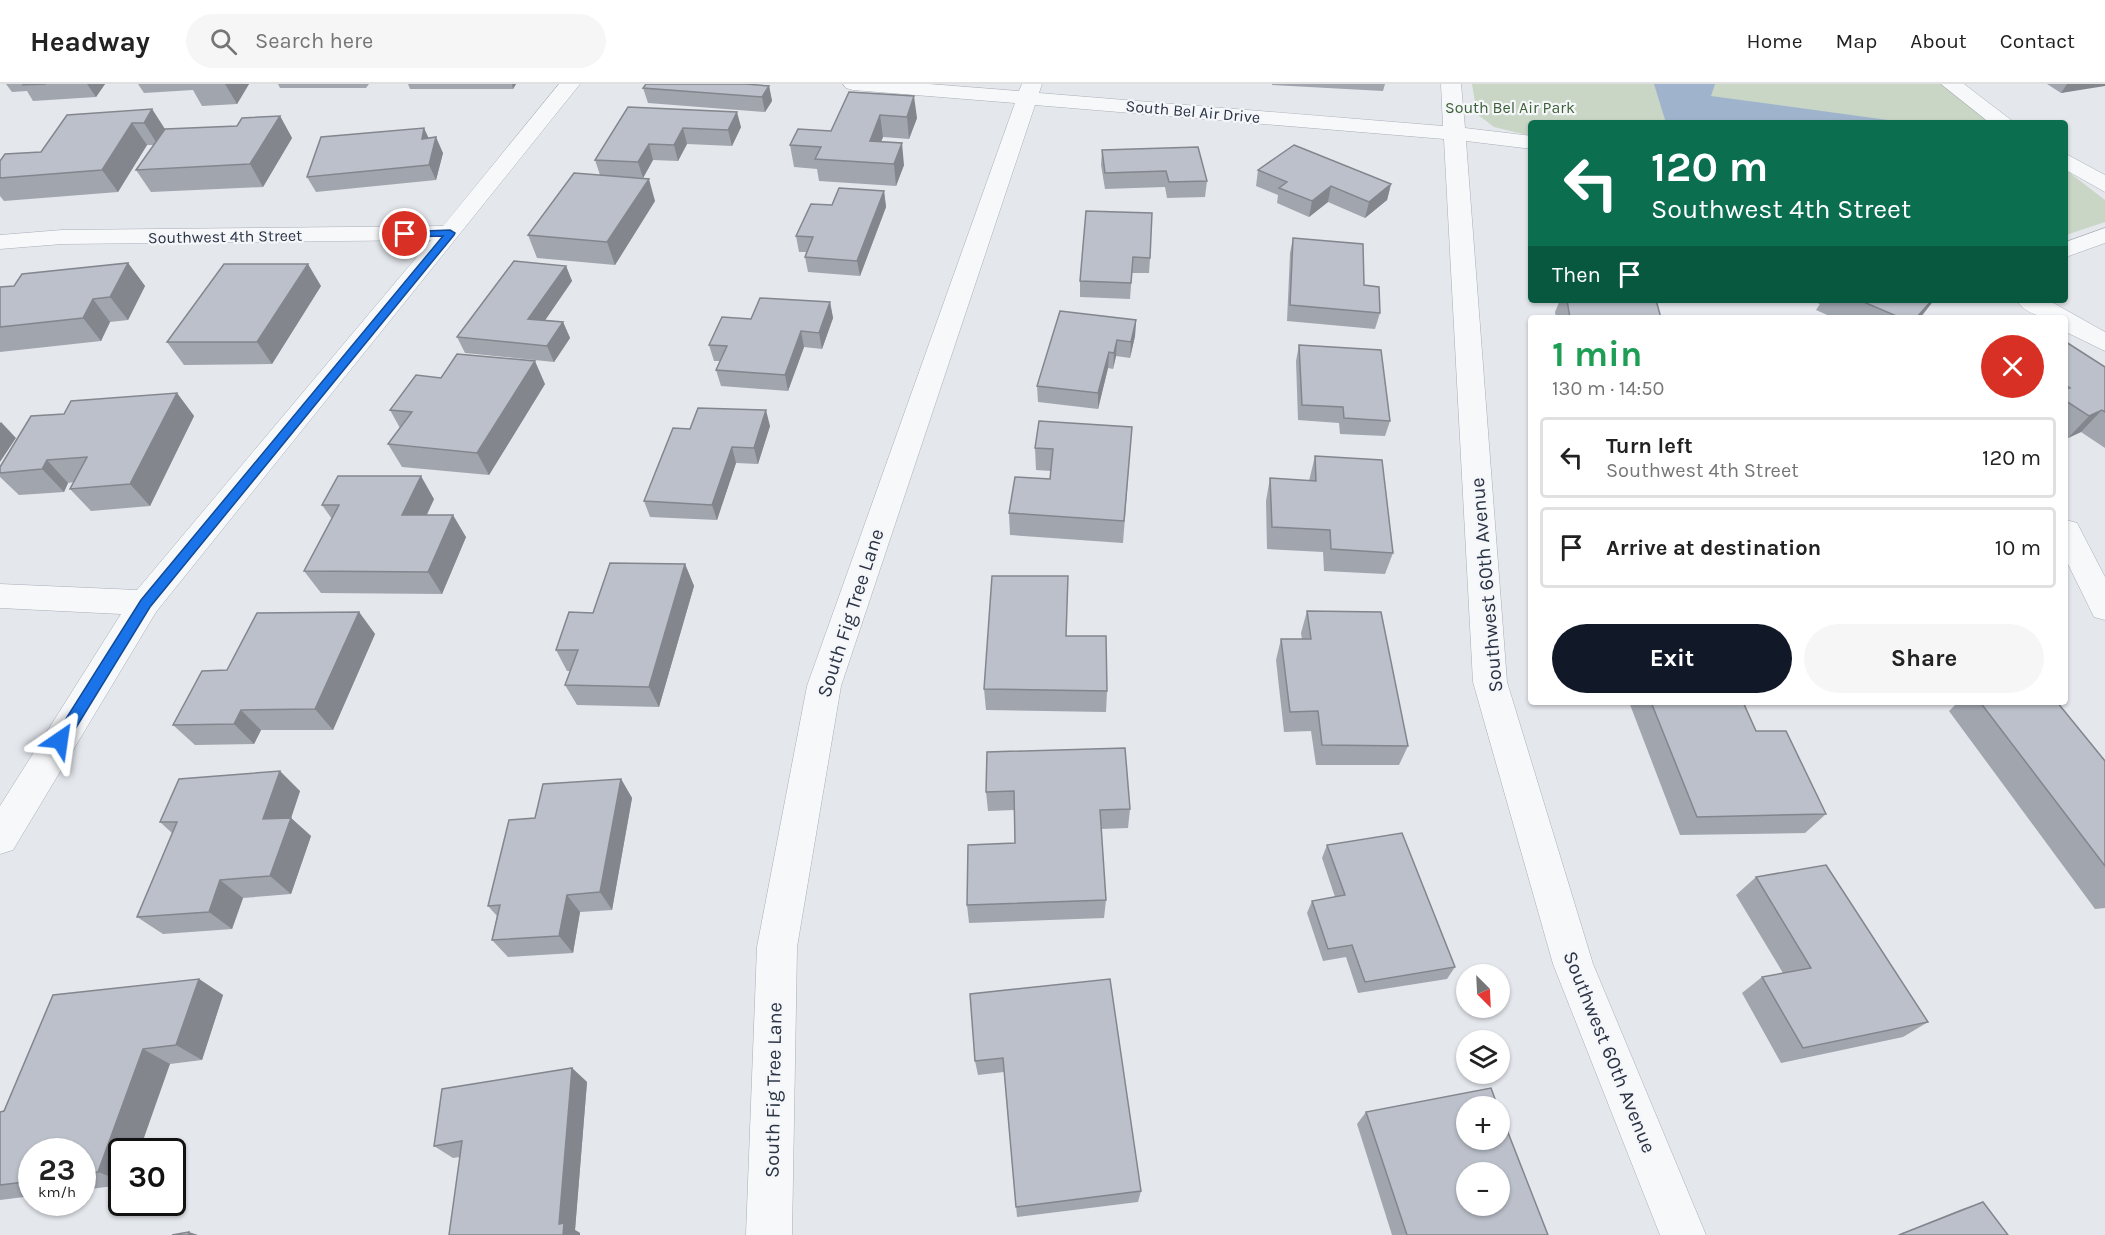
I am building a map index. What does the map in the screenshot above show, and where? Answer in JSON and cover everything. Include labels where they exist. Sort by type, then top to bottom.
[{"type":"street","points":[[0,838],[145,603],[570,84]]},
{"type":"street","name":"South Bel Air Drive","points":[[853,84],[1030,91],[1454,132],[1528,142]]},
{"type":"street","name":"Southwest 60th Avenue","points":[[1451,84],[1490,682],[1573,964],[1683,1235]]},
{"type":"street","points":[[1951,84],[2000,120]]},
{"type":"street","name":"South Fig Tree Lane","points":[[769,1235],[777,947],[824,686],[1030,91]]},
{"type":"street","points":[[2068,162],[2105,185]]},
{"type":"street","name":"Southwest 4th Street","points":[[0,242],[62,237],[450,233]]},
{"type":"street","points":[[2068,249],[2105,235]]},
{"type":"street","points":[[2034,303],[2056,315]]},
{"type":"street","points":[[2068,322],[2105,343]]},
{"type":"street","points":[[2068,535],[2105,608]]},
{"type":"street","points":[[0,597],[145,603]]},
{"type":"green space","name":"South Bel Air Park","points":[[1472,84],[1941,84],[1992,120],[1528,120],[1528,135],[1494,127],[1477,114]]},
{"type":"green space","points":[[2068,172],[2105,200],[2105,222],[2068,234]]},
{"type":"water","points":[[1654,84],[1715,84],[1711,96],[1888,120],[1665,120]]},
{"type":"building","points":[[646,84],[769,86],[762,97],[643,88]]},
{"type":"building","points":[[849,92],[914,96],[907,117],[880,115],[870,141],[902,143],[894,164],[815,159],[821,147],[790,145],[798,129],[831,131]]},
{"type":"building","points":[[628,107],[737,112],[728,130],[683,128],[674,145],[649,144],[638,162],[595,160]]},
{"type":"building","points":[[152,109],[144,123],[132,123],[102,170],[0,178],[0,161],[5,154],[41,152],[67,115]]},
{"type":"building","points":[[280,116],[250,164],[136,170],[165,129],[237,126],[242,118]]},
{"type":"building","points":[[424,128],[422,139],[436,137],[429,165],[307,177],[321,137]]},
{"type":"building","points":[[1294,145],[1391,184],[1369,202],[1331,186],[1312,201],[1279,188],[1287,182],[1258,170]]},
{"type":"building","points":[[1198,147],[1207,181],[1169,182],[1166,171],[1105,173],[1102,150]]},
{"type":"building","points":[[574,173],[649,179],[607,242],[528,235]]},
{"type":"building","points":[[839,188],[884,191],[857,261],[805,257],[813,237],[796,236],[811,204],[832,205]]},
{"type":"building","points":[[1086,211],[1152,213],[1150,258],[1133,257],[1131,283],[1080,281]]},
{"type":"building","points":[[1293,238],[1363,244],[1364,285],[1379,287],[1380,313],[1290,305]]},
{"type":"building","points":[[514,261],[566,266],[528,319],[563,322],[547,346],[457,337]]},
{"type":"building","points":[[128,263],[110,297],[93,299],[83,318],[0,327],[0,287],[14,286],[22,274]]},
{"type":"building","points":[[224,264],[308,264],[257,342],[167,342]]},
{"type":"building","points":[[760,298],[830,302],[819,333],[801,331],[785,375],[716,370],[727,346],[709,345],[722,317],[751,319]]},
{"type":"building","points":[[1568,303],[1657,303],[1660,315],[1570,315]]},
{"type":"building","points":[[1866,303],[1929,303],[1919,315],[1894,315]]},
{"type":"building","points":[[1060,311],[1136,320],[1131,342],[1117,340],[1114,353],[1109,352],[1098,393],[1037,386]]},
{"type":"building","points":[[2068,343],[2105,367],[2105,412],[2102,410],[2089,416],[2068,402],[2068,388],[2070,388],[2068,386]]},
{"type":"building","points":[[1299,345],[1381,350],[1390,421],[1344,418],[1343,407],[1302,405]]},
{"type":"building","points":[[457,354],[535,361],[477,453],[388,444],[412,412],[390,410],[416,375],[441,378]]},
{"type":"building","points":[[177,393],[130,484],[70,489],[87,457],[47,460],[42,469],[0,473],[0,467],[31,416],[64,414],[71,401]]},
{"type":"building","points":[[698,408],[766,410],[754,448],[732,447],[712,505],[644,501],[673,428],[690,429]]},
{"type":"building","points":[[1039,421],[1132,427],[1124,521],[1009,513],[1015,477],[1050,479],[1053,449],[1035,448]]},
{"type":"building","points":[[1315,456],[1382,460],[1393,553],[1331,549],[1330,530],[1272,527],[1270,478],[1316,481]]},
{"type":"building","points":[[338,476],[421,476],[402,515],[453,515],[428,572],[304,571],[339,505],[322,505]]},
{"type":"building","points":[[610,563],[685,564],[649,687],[565,685],[578,650],[556,650],[569,612],[593,613]]},
{"type":"building","points":[[992,576],[1068,576],[1066,636],[1106,636],[1107,691],[984,689]]},
{"type":"building","points":[[1307,611],[1381,612],[1408,746],[1322,745],[1318,711],[1290,712],[1281,639],[1311,639]]},
{"type":"building","points":[[359,612],[315,709],[241,710],[234,724],[173,725],[202,671],[227,670],[257,613]]},
{"type":"building","points":[[1652,705],[1744,705],[1756,731],[1786,731],[1826,814],[1697,817]]},
{"type":"building","points":[[1982,705],[2059,705],[2105,761],[2105,866]]},
{"type":"building","points":[[1125,748],[1130,809],[1100,810],[1106,900],[967,905],[968,845],[1015,843],[1014,791],[986,792],[987,752]]},
{"type":"building","points":[[280,771],[263,819],[291,818],[270,876],[220,880],[209,912],[137,917],[177,822],[160,822],[179,779]]},
{"type":"building","points":[[621,779],[600,892],[567,895],[559,936],[492,940],[500,905],[488,906],[509,820],[535,818],[543,784]]},
{"type":"building","points":[[1402,833],[1455,967],[1365,982],[1352,945],[1328,949],[1312,901],[1345,895],[1327,845]]},
{"type":"building","points":[[1826,865],[1928,1022],[1803,1048],[1762,977],[1811,968],[1756,877]]},
{"type":"building","points":[[199,979],[176,1045],[143,1049],[110,1138],[108,1138],[108,1145],[98,1172],[96,1172],[96,1138],[18,1138],[18,1183],[0,1185],[0,1112],[4,1111],[53,995]]},
{"type":"building","points":[[1110,979],[1141,1191],[1016,1207],[1003,1058],[975,1061],[970,994]]},
{"type":"building","points":[[572,1068],[559,1224],[564,1223],[563,1235],[449,1235],[462,1141],[434,1146],[442,1089]]},
{"type":"building","points":[[1491,1088],[1494,1096],[1456,1096],[1456,1150],[1510,1150],[1510,1138],[1548,1235],[1407,1235],[1366,1112]]},
{"type":"building","points":[[1983,1202],[2008,1235],[1899,1235]]},
{"type":"building","points":[[189,1232],[188,1235],[172,1235]]},
{"type":"route","points":[[60,740],[145,603],[450,233],[405,234]]}]
